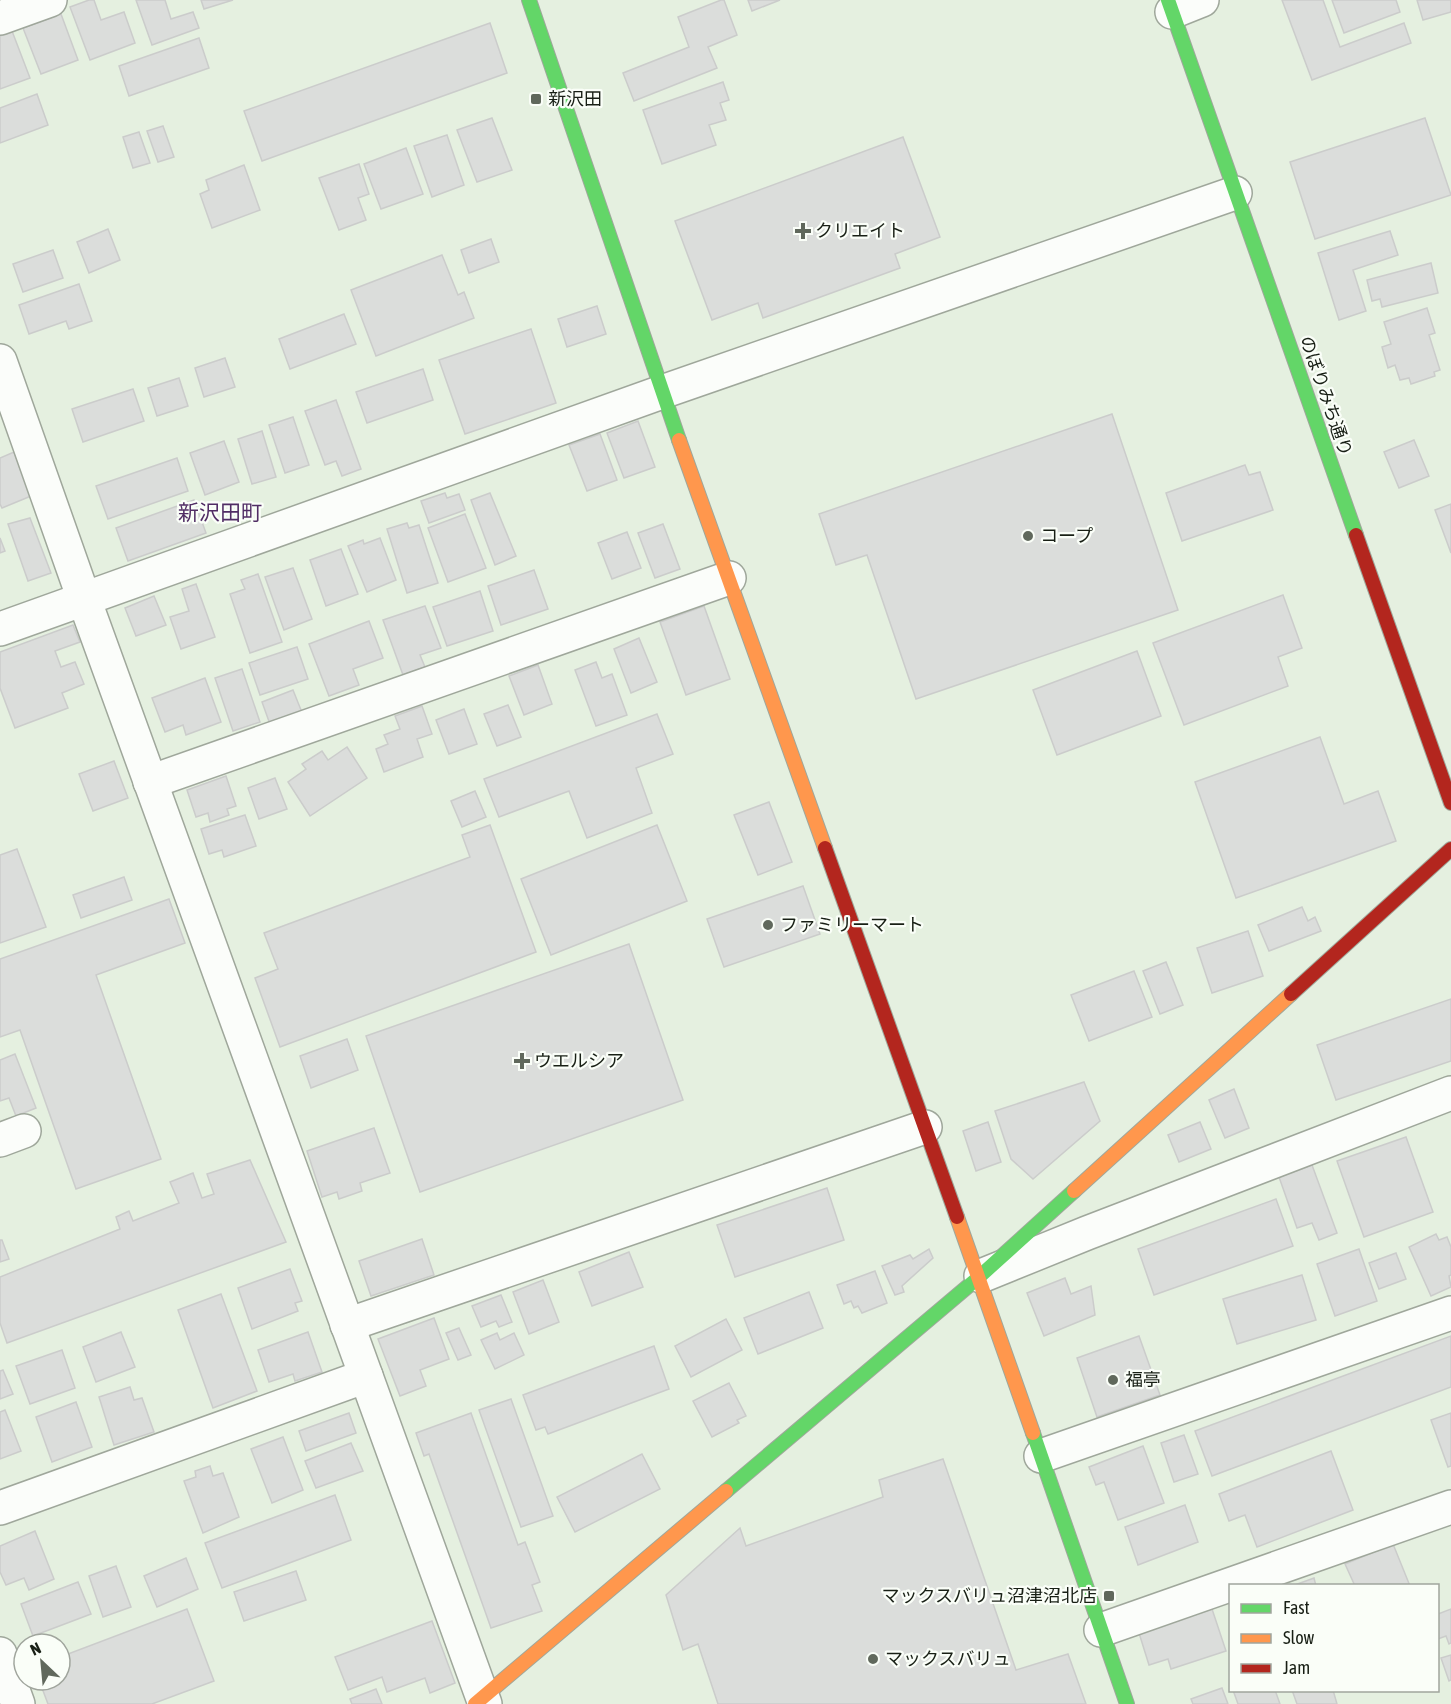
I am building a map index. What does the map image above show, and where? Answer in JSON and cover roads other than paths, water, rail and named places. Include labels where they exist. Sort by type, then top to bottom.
[{"type":"street","points":[[0,17],[50,0]]},
{"type":"street","points":[[529,0],[662,392],[926,1127],[1127,1704]]},
{"type":"street","points":[[1170,6],[1202,0]]},
{"type":"street","name":"のぼりみち通り","points":[[1170,6],[1451,803]]},
{"type":"street","points":[[0,629],[662,392],[1235,193]]},
{"type":"street","points":[[0,361],[12,433],[84,599],[366,1376],[481,1702],[979,1277],[1451,849]]},
{"type":"street","points":[[150,782],[729,578]]},
{"type":"street","points":[[979,1277],[1451,1093]]},
{"type":"street","points":[[347,1325],[926,1127]]},
{"type":"street","points":[[1041,1456],[1451,1313]]},
{"type":"street","points":[[0,1508],[366,1376]]},
{"type":"street","points":[[1232,1584],[1451,1507]]},
{"type":"street","points":[[1101,1630],[1229,1585]]},
{"type":"street","points":[[0,1654],[18,1704]]},
{"type":"place","name":"新沢田","points":[[536,99]]},
{"type":"place","name":"クリエイト","points":[[803,231]]},
{"type":"place","name":"コープ","points":[[1028,536]]},
{"type":"place","name":"ファミリーマート","points":[[768,925]]},
{"type":"place","name":"ウエルシア","points":[[522,1061]]},
{"type":"place","name":"福亭","points":[[1113,1380]]},
{"type":"place","name":"マックスバリュ沼津沼北店","points":[[1109,1596]]},
{"type":"place","name":"マックスバリュ","points":[[873,1659]]},
{"type":"district","name":"新沢田町","points":[[220,513]]}]
